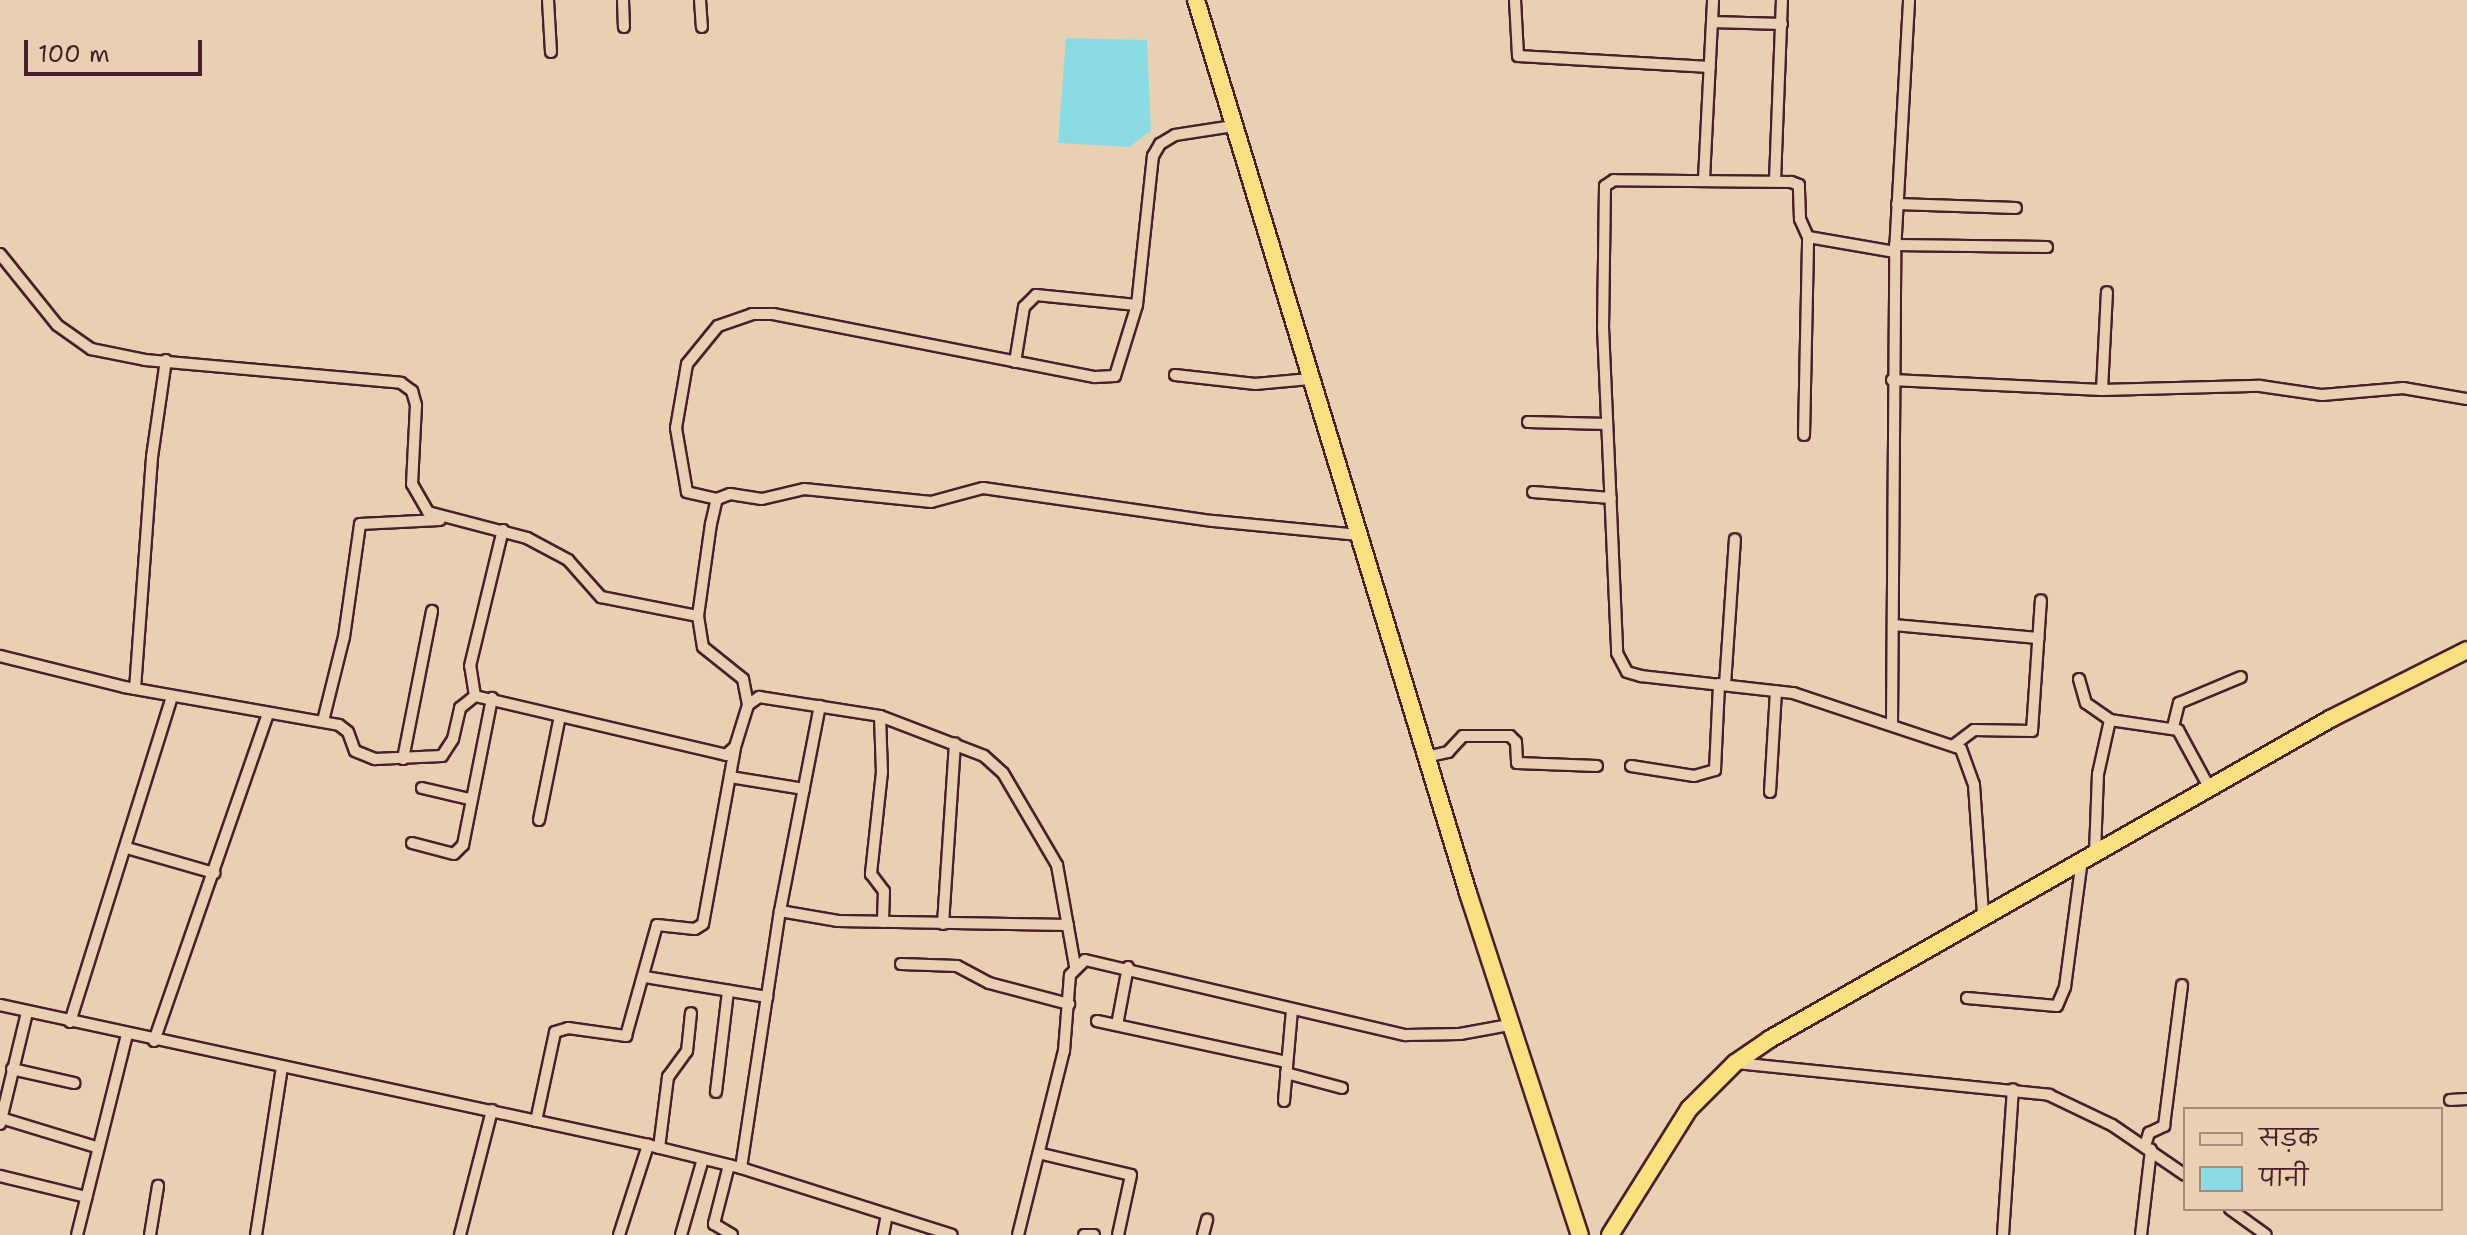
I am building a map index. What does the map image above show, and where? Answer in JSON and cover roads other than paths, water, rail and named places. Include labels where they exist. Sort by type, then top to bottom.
[{"type":"highway","points":[[1196,0],[1509,1025],[1580,1235]]},
{"type":"highway","points":[[1610,1235],[1689,1109],[1735,1063],[2088,854],[2467,650]]},
{"type":"street","points":[[548,0],[551,52]]},
{"type":"street","points":[[623,0],[624,27]]},
{"type":"street","points":[[700,0],[702,27]]},
{"type":"street","points":[[1515,0],[1518,56],[1710,67]]},
{"type":"street","points":[[1704,179],[1713,0]]},
{"type":"street","points":[[1775,181],[1782,0]]},
{"type":"street","points":[[1892,724],[1895,248],[1909,0]]},
{"type":"street","points":[[1712,22],[1782,24]]},
{"type":"street","points":[[1233,126],[1175,135],[1160,144],[1153,156],[1137,305],[1115,376],[1015,362],[801,318],[736,317],[695,350],[682,379],[676,418],[687,492],[717,499],[730,494],[762,499],[804,489],[931,502],[983,488],[1225,523],[1359,535]]},
{"type":"street","points":[[1804,435],[1808,237],[1800,219],[1799,185],[1775,181],[1704,179],[1614,180],[1605,186],[1607,424],[1620,664],[1641,676],[1776,691],[1954,745],[1965,755],[1974,785],[1983,914]]},
{"type":"street","points":[[1897,204],[2016,208]]},
{"type":"street","points":[[1808,237],[1895,248],[2047,247]]},
{"type":"street","points":[[0,254],[74,341],[117,356],[401,383],[412,391],[416,405],[412,484],[428,512],[443,520]]},
{"type":"street","points":[[2102,390],[2107,292]]},
{"type":"street","points":[[1015,362],[1024,307],[1036,295],[1137,305]]},
{"type":"street","points":[[135,689],[152,457],[166,360]]},
{"type":"street","points":[[1175,375],[1255,384],[1310,379]]},
{"type":"street","points":[[1892,380],[2102,390],[2260,386],[2322,395],[2388,387],[2467,399]]},
{"type":"street","points":[[1528,422],[1607,424]]},
{"type":"street","points":[[1533,492],[1611,498]]},
{"type":"street","points":[[536,1121],[555,1032],[568,1028],[626,1036],[645,977],[657,925],[695,929],[703,924],[735,747],[748,705],[743,679],[703,647],[698,616],[701,564],[717,499]]},
{"type":"street","points":[[323,721],[344,637],[360,524],[443,520],[503,530],[568,560],[601,597],[698,616]]},
{"type":"street","points":[[475,696],[470,666],[503,530]]},
{"type":"street","points":[[1631,766],[1694,776],[1715,770],[1735,539]]},
{"type":"street","points":[[1954,745],[1974,730],[2032,731],[2041,600]]},
{"type":"street","points":[[403,759],[432,611]]},
{"type":"street","points":[[1893,625],[2038,638]]},
{"type":"street","points":[[0,656],[135,689],[323,721],[348,732],[355,751],[364,757],[403,759],[442,756],[453,739],[460,708],[475,696],[713,755],[726,755],[735,747]]},
{"type":"street","points":[[2209,787],[2173,727],[2179,703],[2241,677]]},
{"type":"street","points":[[2079,679],[2086,703],[2110,720],[2173,727]]},
{"type":"street","points":[[1770,792],[1776,691]]},
{"type":"street","points":[[70,1022],[127,848],[172,696]]},
{"type":"street","points":[[748,705],[759,697],[773,696],[880,716],[984,756],[1003,773],[1049,844],[1075,966],[1064,1051],[1042,1154],[1018,1235]]},
{"type":"street","points":[[412,843],[459,852],[492,698]]},
{"type":"street","points":[[732,1235],[714,1224],[735,1167],[820,706]]},
{"type":"street","points":[[154,1041],[268,714]]},
{"type":"street","points":[[539,820],[560,716]]},
{"type":"street","points":[[880,716],[881,784],[871,874],[884,891],[883,922]]},
{"type":"street","points":[[1967,998],[2057,1006],[2065,987],[2098,774],[2110,720]]},
{"type":"street","points":[[1426,757],[1448,752],[1463,736],[1510,736],[1516,742],[1517,763],[1597,766]]},
{"type":"street","points":[[943,924],[955,743]]},
{"type":"street","points":[[730,777],[804,789]]},
{"type":"street","points":[[422,788],[469,799]]},
{"type":"street","points":[[127,848],[214,873]]},
{"type":"street","points":[[780,911],[883,922],[1068,925]]},
{"type":"street","points":[[1075,966],[1097,959],[1406,1035],[1460,1034],[1509,1025]]},
{"type":"street","points":[[901,964],[957,966],[989,983],[1069,1004]]},
{"type":"street","points":[[1117,1025],[1128,967]]},
{"type":"street","points":[[645,977],[767,997]]},
{"type":"street","points":[[2141,1235],[2149,1133],[2164,1126],[2182,985]]},
{"type":"street","points":[[716,1092],[728,991]]},
{"type":"street","points":[[0,1005],[154,1041],[492,1110],[703,1159],[952,1235]]},
{"type":"street","points":[[1284,1101],[1292,1009]]},
{"type":"street","points":[[27,1012],[1,1121],[99,1148]]},
{"type":"street","points":[[619,1235],[653,1147],[668,1077],[687,1051],[691,1013]]},
{"type":"street","points":[[1097,1021],[1287,1067],[1342,1088]]},
{"type":"street","points":[[77,1235],[127,1035]]},
{"type":"street","points":[[1735,1063],[2013,1089],[2081,1107],[2183,1174]]},
{"type":"street","points":[[256,1235],[282,1068]]},
{"type":"street","points":[[12,1069],[74,1083]]},
{"type":"street","points":[[2003,1235],[2013,1089]]},
{"type":"street","points":[[2450,1100],[2467,1099]]},
{"type":"street","points":[[460,1235],[492,1110]]},
{"type":"street","points":[[1042,1154],[1131,1175],[1118,1235]]},
{"type":"street","points":[[681,1235],[703,1159]]},
{"type":"street","points":[[0,1176],[86,1197]]},
{"type":"street","points":[[150,1235],[158,1186]]},
{"type":"street","points":[[2233,1211],[2266,1235]]},
{"type":"street","points":[[883,1235],[887,1214]]},
{"type":"street","points":[[1203,1235],[1207,1220]]},
{"type":"street","points":[[1084,1235],[1094,1235]]},
{"type":"water","points":[[1066,38],[1147,40],[1151,131],[1129,147],[1058,143]]}]
